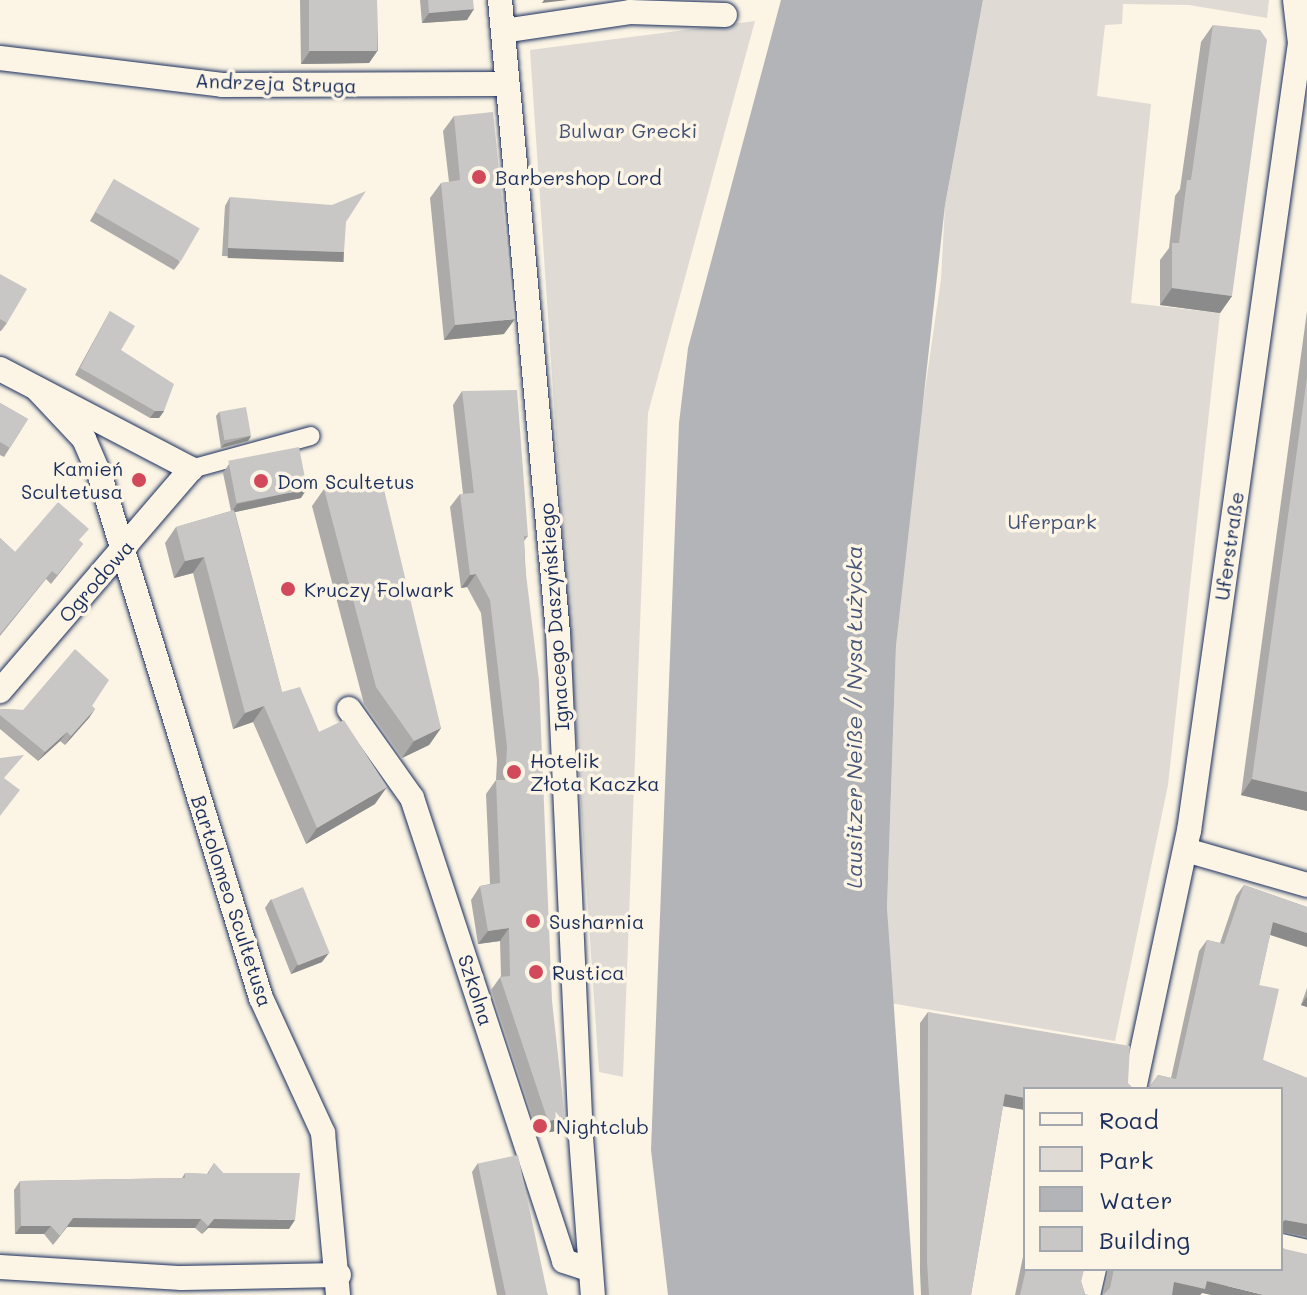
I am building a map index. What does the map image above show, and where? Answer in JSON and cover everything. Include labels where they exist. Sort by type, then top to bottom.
[{"type":"street","name":"Ignacego Daszyńskiego","points":[[500,0],[505,84],[558,632],[589,1269],[593,1295]]},
{"type":"street","points":[[503,31],[630,12],[725,15]]},
{"type":"street","name":"Uferstraße","points":[[1134,1087],[1186,850],[1302,26]]},
{"type":"street","name":"Andrzeja Struga","points":[[0,58],[222,85],[505,84]]},
{"type":"street","points":[[0,369],[191,469],[311,436]]},
{"type":"street","name":"Bartolomeo Scultetusa","points":[[37,389],[84,439],[261,998],[323,1133],[338,1285]]},
{"type":"street","name":"Ogrodowa","points":[[0,691],[191,469]]},
{"type":"street","name":"Szkolna","points":[[349,709],[412,798],[564,1261],[589,1269]]},
{"type":"street","points":[[1186,850],[1307,885]]},
{"type":"street","points":[[1283,1246],[1307,1252]]},
{"type":"street","points":[[0,1267],[338,1285]]},
{"type":"street","points":[[1088,1295],[1094,1271]]},
{"type":"green space","name":"Uferpark","points":[[983,0],[1269,0],[1267,18],[1189,5],[1123,4],[1122,24],[1105,25],[1097,96],[1151,104],[1131,303],[1220,313],[1168,785],[1115,1041],[890,1003],[887,908],[896,646],[908,507],[941,279],[945,205]]},
{"type":"green space","name":"Bulwar Grecki","points":[[755,21],[648,413],[623,1077],[599,1072],[530,50]]},
{"type":"water","name":"Lausitzer Neiße / Nysa Łużycka","points":[[781,0],[983,0],[945,205],[896,646],[887,908],[914,1295],[668,1295],[651,1150],[679,423],[688,348]]},
{"type":"building","points":[[309,0],[377,0],[377,51],[309,51]]},
{"type":"building","points":[[428,0],[473,0],[474,9],[429,13]]},
{"type":"building","points":[[1213,25],[1260,30],[1267,40],[1232,296],[1172,288],[1172,243],[1179,243],[1187,180],[1191,180]]},
{"type":"building","points":[[493,112],[515,319],[455,325],[441,183],[460,180],[454,116]]},
{"type":"building","points":[[114,179],[200,228],[181,261],[95,212]]},
{"type":"building","points":[[366,191],[346,222],[344,252],[228,248],[230,197],[332,205]]},
{"type":"building","points":[[0,274],[27,289],[7,323],[0,319]]},
{"type":"building","points":[[110,311],[135,326],[121,350],[174,384],[164,411],[155,411],[80,368]]},
{"type":"building","points":[[1307,377],[1307,792],[1252,779]]},
{"type":"building","points":[[517,390],[528,536],[524,536],[525,566],[539,681],[552,1001],[565,1118],[548,1121],[500,977],[510,976],[509,928],[488,931],[480,886],[500,883],[496,780],[505,780],[507,747],[490,600],[476,574],[470,575],[460,494],[474,493],[462,391]]},
{"type":"building","points":[[0,403],[28,419],[10,448],[0,442]]},
{"type":"building","points":[[246,407],[251,436],[224,440],[219,412]]},
{"type":"building","name":"Dom Scultetus","points":[[299,447],[307,489],[237,503],[228,461]]},
{"type":"building","points":[[381,477],[441,728],[414,741],[376,687],[324,489]]},
{"type":"building","points":[[58,502],[89,529],[79,540],[83,544],[57,575],[52,571],[0,634],[0,538],[15,552]]},
{"type":"building","points":[[234,510],[282,692],[300,687],[319,732],[344,720],[387,787],[317,828],[264,706],[245,713],[204,557],[185,561],[176,527]]},
{"type":"building","points":[[75,649],[109,680],[92,706],[95,709],[71,736],[67,732],[45,752],[0,715],[0,709],[23,710]]},
{"type":"building","points":[[24,755],[4,778],[20,790],[0,816],[0,758]]},
{"type":"building","points":[[1244,885],[1307,907],[1307,933],[1273,922],[1259,985],[1279,989],[1263,1060],[1307,1078],[1307,1224],[1283,1222],[1283,1087],[1150,1087],[1158,1075],[1176,1079],[1207,940],[1224,944]]},
{"type":"building","points":[[303,887],[330,953],[298,966],[271,900]]},
{"type":"building","points":[[928,1012],[1130,1046],[1128,1083],[1132,1087],[1023,1087],[1023,1098],[1005,1094],[971,1295],[929,1295]]},
{"type":"building","points":[[518,1155],[548,1295],[506,1295],[478,1164]]},
{"type":"building","points":[[214,1163],[223,1173],[300,1173],[295,1220],[214,1219],[208,1226],[201,1219],[73,1218],[60,1236],[51,1226],[21,1226],[20,1181],[185,1178],[185,1173],[208,1174]]},
{"type":"building","points":[[1283,1248],[1307,1254],[1307,1295],[1264,1295],[1207,1281],[1205,1289],[1174,1282],[1172,1295],[1103,1295],[1110,1288],[1114,1271],[1283,1271]]},
{"type":"building","points":[[1026,1271],[1084,1271],[1081,1281],[1088,1295],[1020,1295]]},
{"type":"place","name":"Barbershop Lord","points":[[479,177]]},
{"type":"place","name":"Kamień Scultetusa","points":[[139,480]]},
{"type":"place","name":"Dom Scultetus","points":[[261,481]]},
{"type":"place","name":"Kruczy Folwark","points":[[288,589]]},
{"type":"place","name":"Hotelik Złota Kaczka","points":[[514,772]]},
{"type":"place","name":"Susharnia","points":[[533,921]]},
{"type":"place","name":"Rustica","points":[[536,972]]},
{"type":"place","name":"Nightclub","points":[[540,1126]]}]
